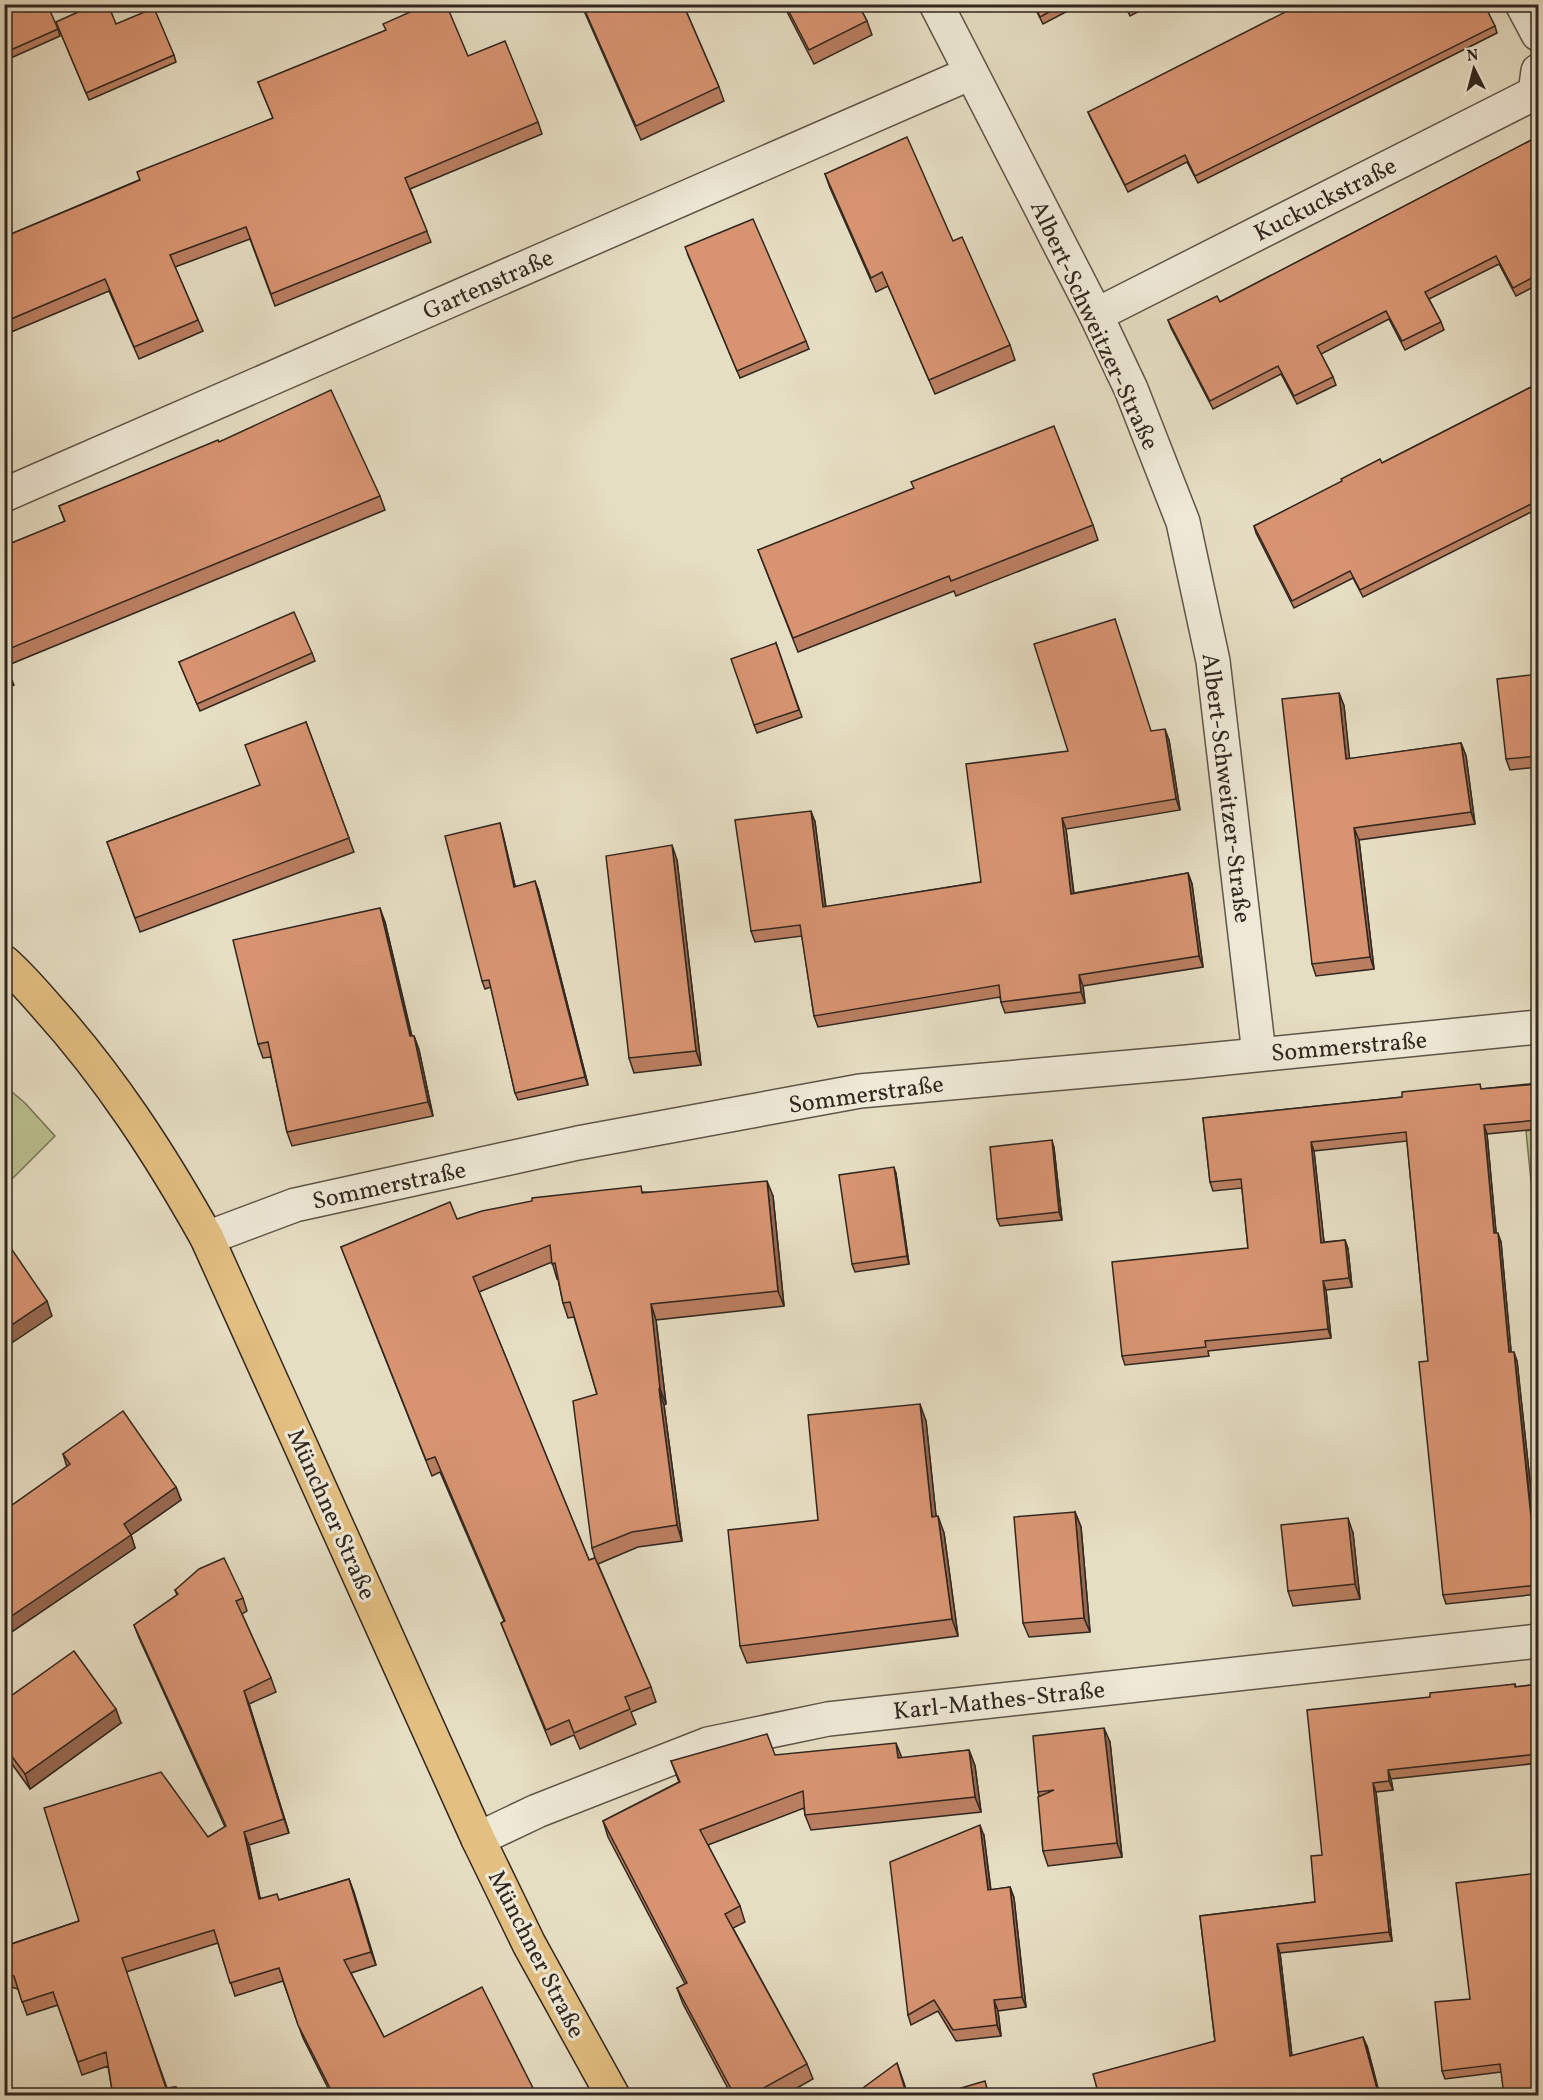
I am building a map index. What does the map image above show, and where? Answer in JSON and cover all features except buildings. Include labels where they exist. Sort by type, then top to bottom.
[{"type":"main road","name":"Münchner Straße","points":[[4,962],[72,1035],[104,1075],[172,1176],[207,1238],[478,1839],[529,1944],[613,2096]]},
{"type":"street","name":"Albert-Schweitzer-Straße","points":[[936,4],[1096,315],[1131,389],[1183,522],[1213,661],[1259,1054]]},
{"type":"street","points":[[1522,4],[1539,34]]},
{"type":"street","name":"Kuckuckstraße","points":[[1096,315],[1535,93],[1539,71]]},
{"type":"street","name":"Gartenstraße","points":[[4,495],[972,73]]},
{"type":"street","name":"Sommerstraße","points":[[207,1238],[274,1212],[307,1203],[578,1143],[860,1091],[1539,1027]]},
{"type":"street","name":"Karl-Mathes-Straße","points":[[478,1839],[537,1811],[708,1744],[828,1719],[1539,1641]]},
{"type":"green space","points":[[5,1086],[25,1103],[55,1136],[5,1186]]},
{"type":"green space","points":[[1538,1129],[1538,1251],[1526,1131]]}]
